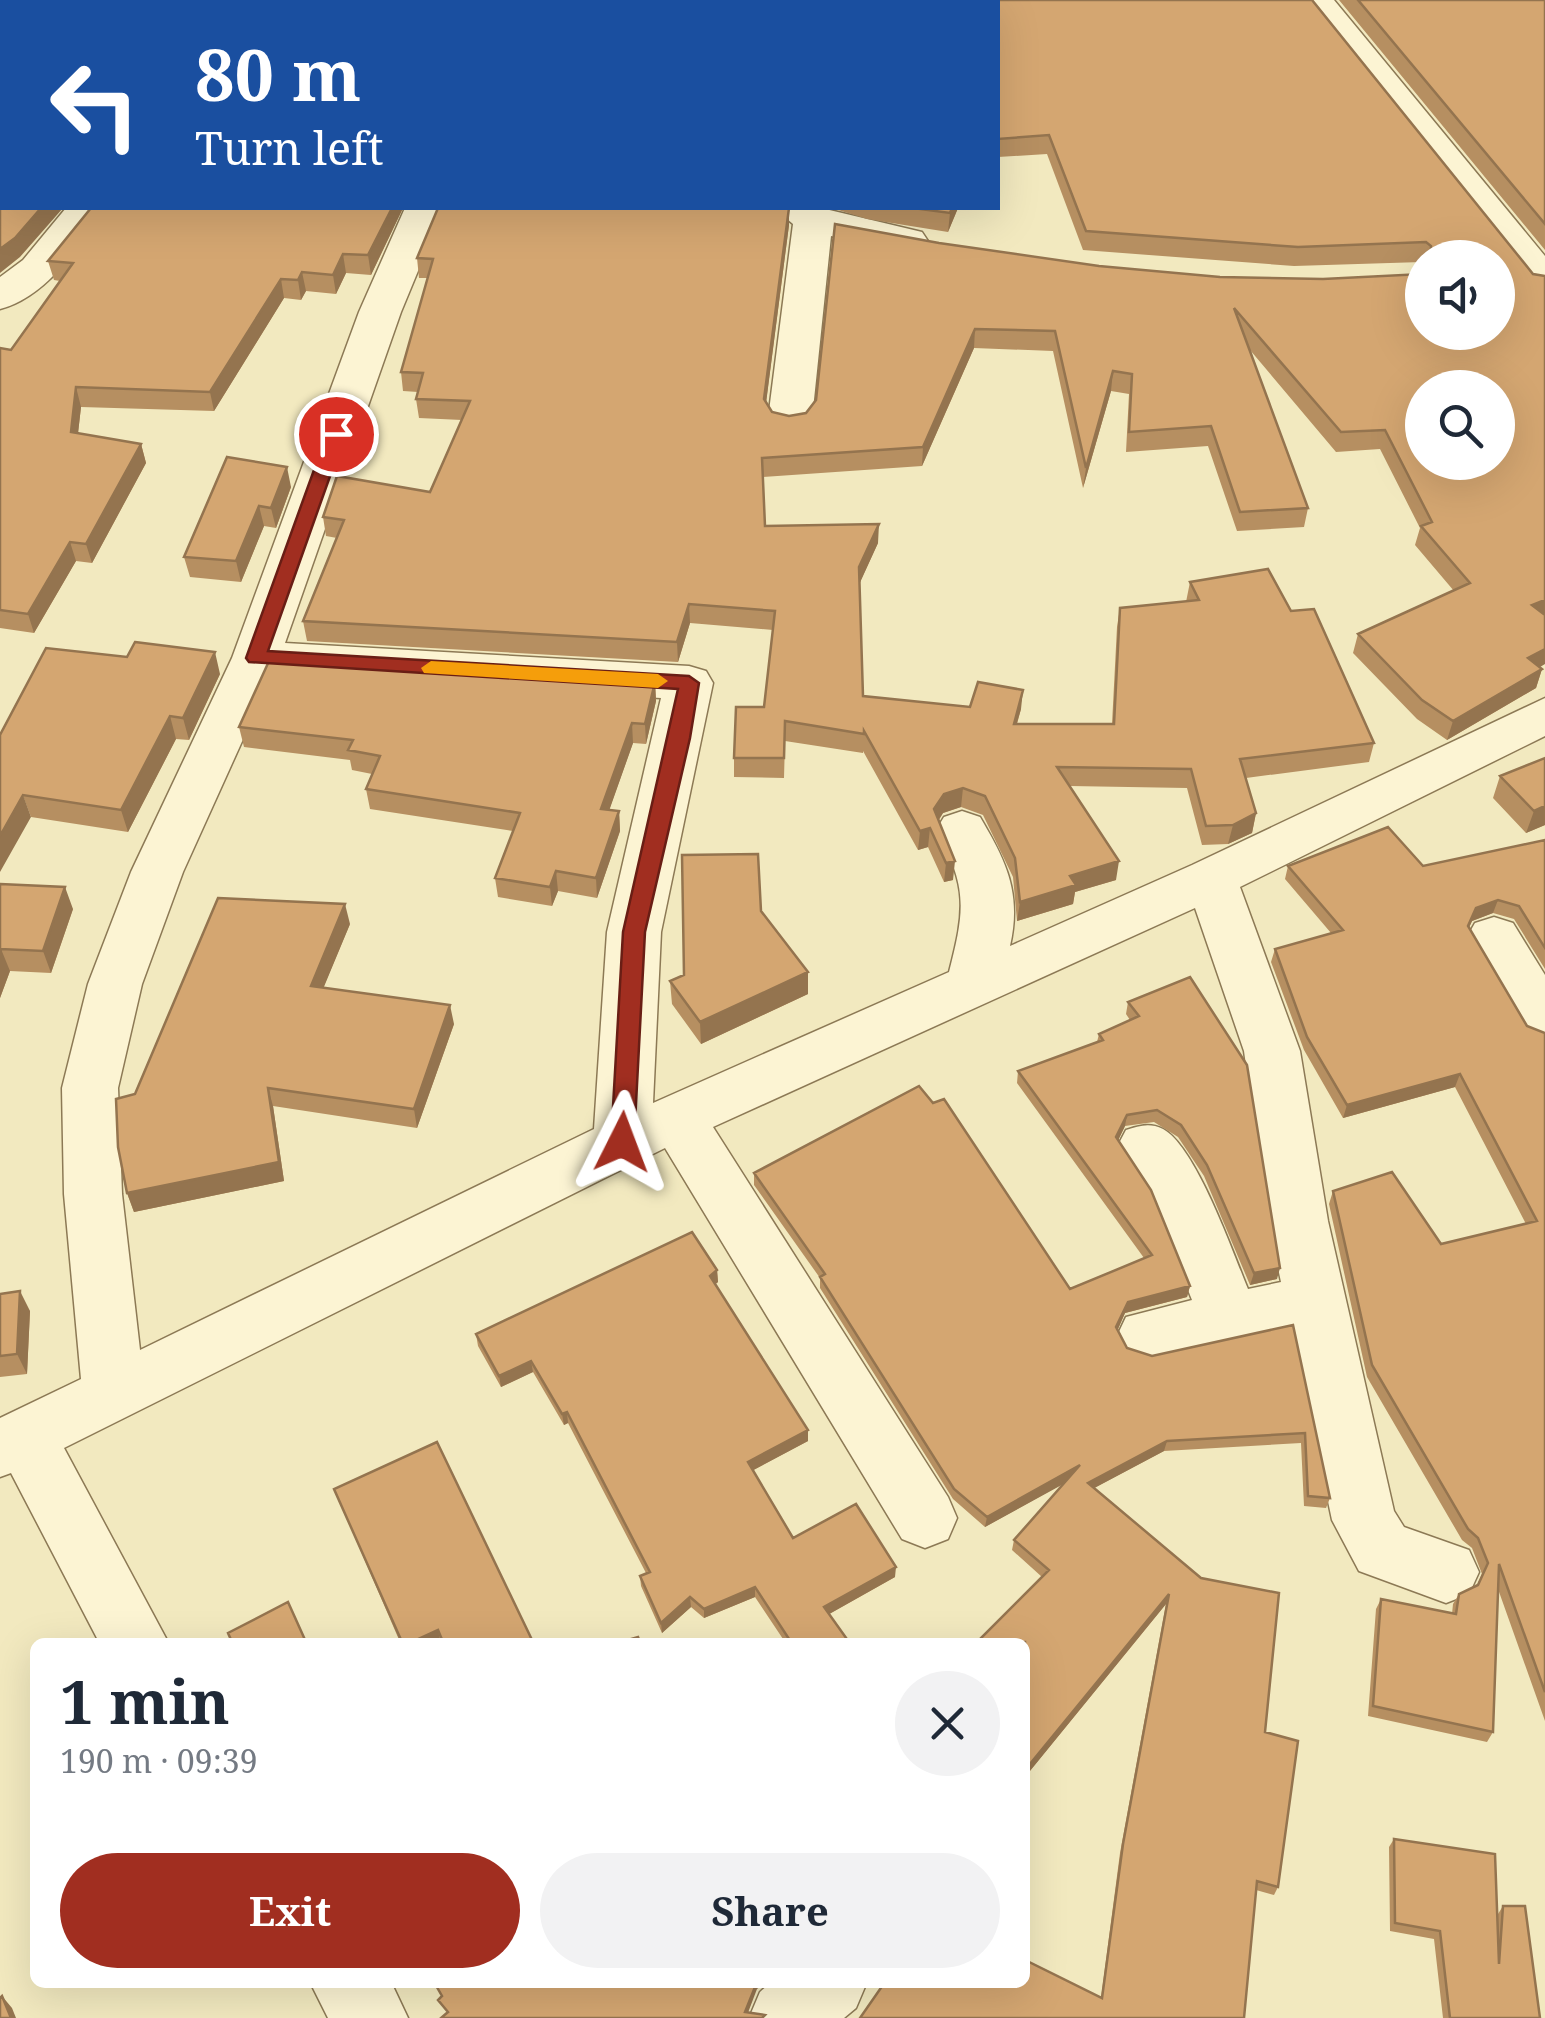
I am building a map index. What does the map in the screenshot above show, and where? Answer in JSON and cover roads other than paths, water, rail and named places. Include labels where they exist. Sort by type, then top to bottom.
[{"type":"street","points":[[1315,0],[1448,160],[1532,275]]},
{"type":"street","points":[[0,297],[37,269],[85,210]]},
{"type":"street","points":[[114,1395],[93,1194],[90,1088],[115,984],[151,888],[256,658],[380,312],[423,210]]},
{"type":"street","points":[[790,419],[803,214],[948,248]]},
{"type":"street","points":[[256,658],[689,683],[680,738],[634,932],[622,1142]]},
{"type":"street","points":[[132,1638],[12,1443],[622,1142],[1210,879],[1545,715]]},
{"type":"street","points":[[962,830],[984,869],[988,925],[973,986]]},
{"type":"street","points":[[1210,879],[1272,1051],[1298,1222],[1364,1520],[1382,1550],[1446,1572]]},
{"type":"street","points":[[1494,937],[1545,1022]]},
{"type":"street","points":[[677,1119],[925,1518]]},
{"type":"street","points":[[1146,1147],[1176,1188],[1231,1321]]},
{"type":"street","points":[[1148,1336],[1317,1301]]},
{"type":"street","points":[[350,1988],[371,2018]]},
{"type":"street","points":[[786,2018],[823,1988]]}]
